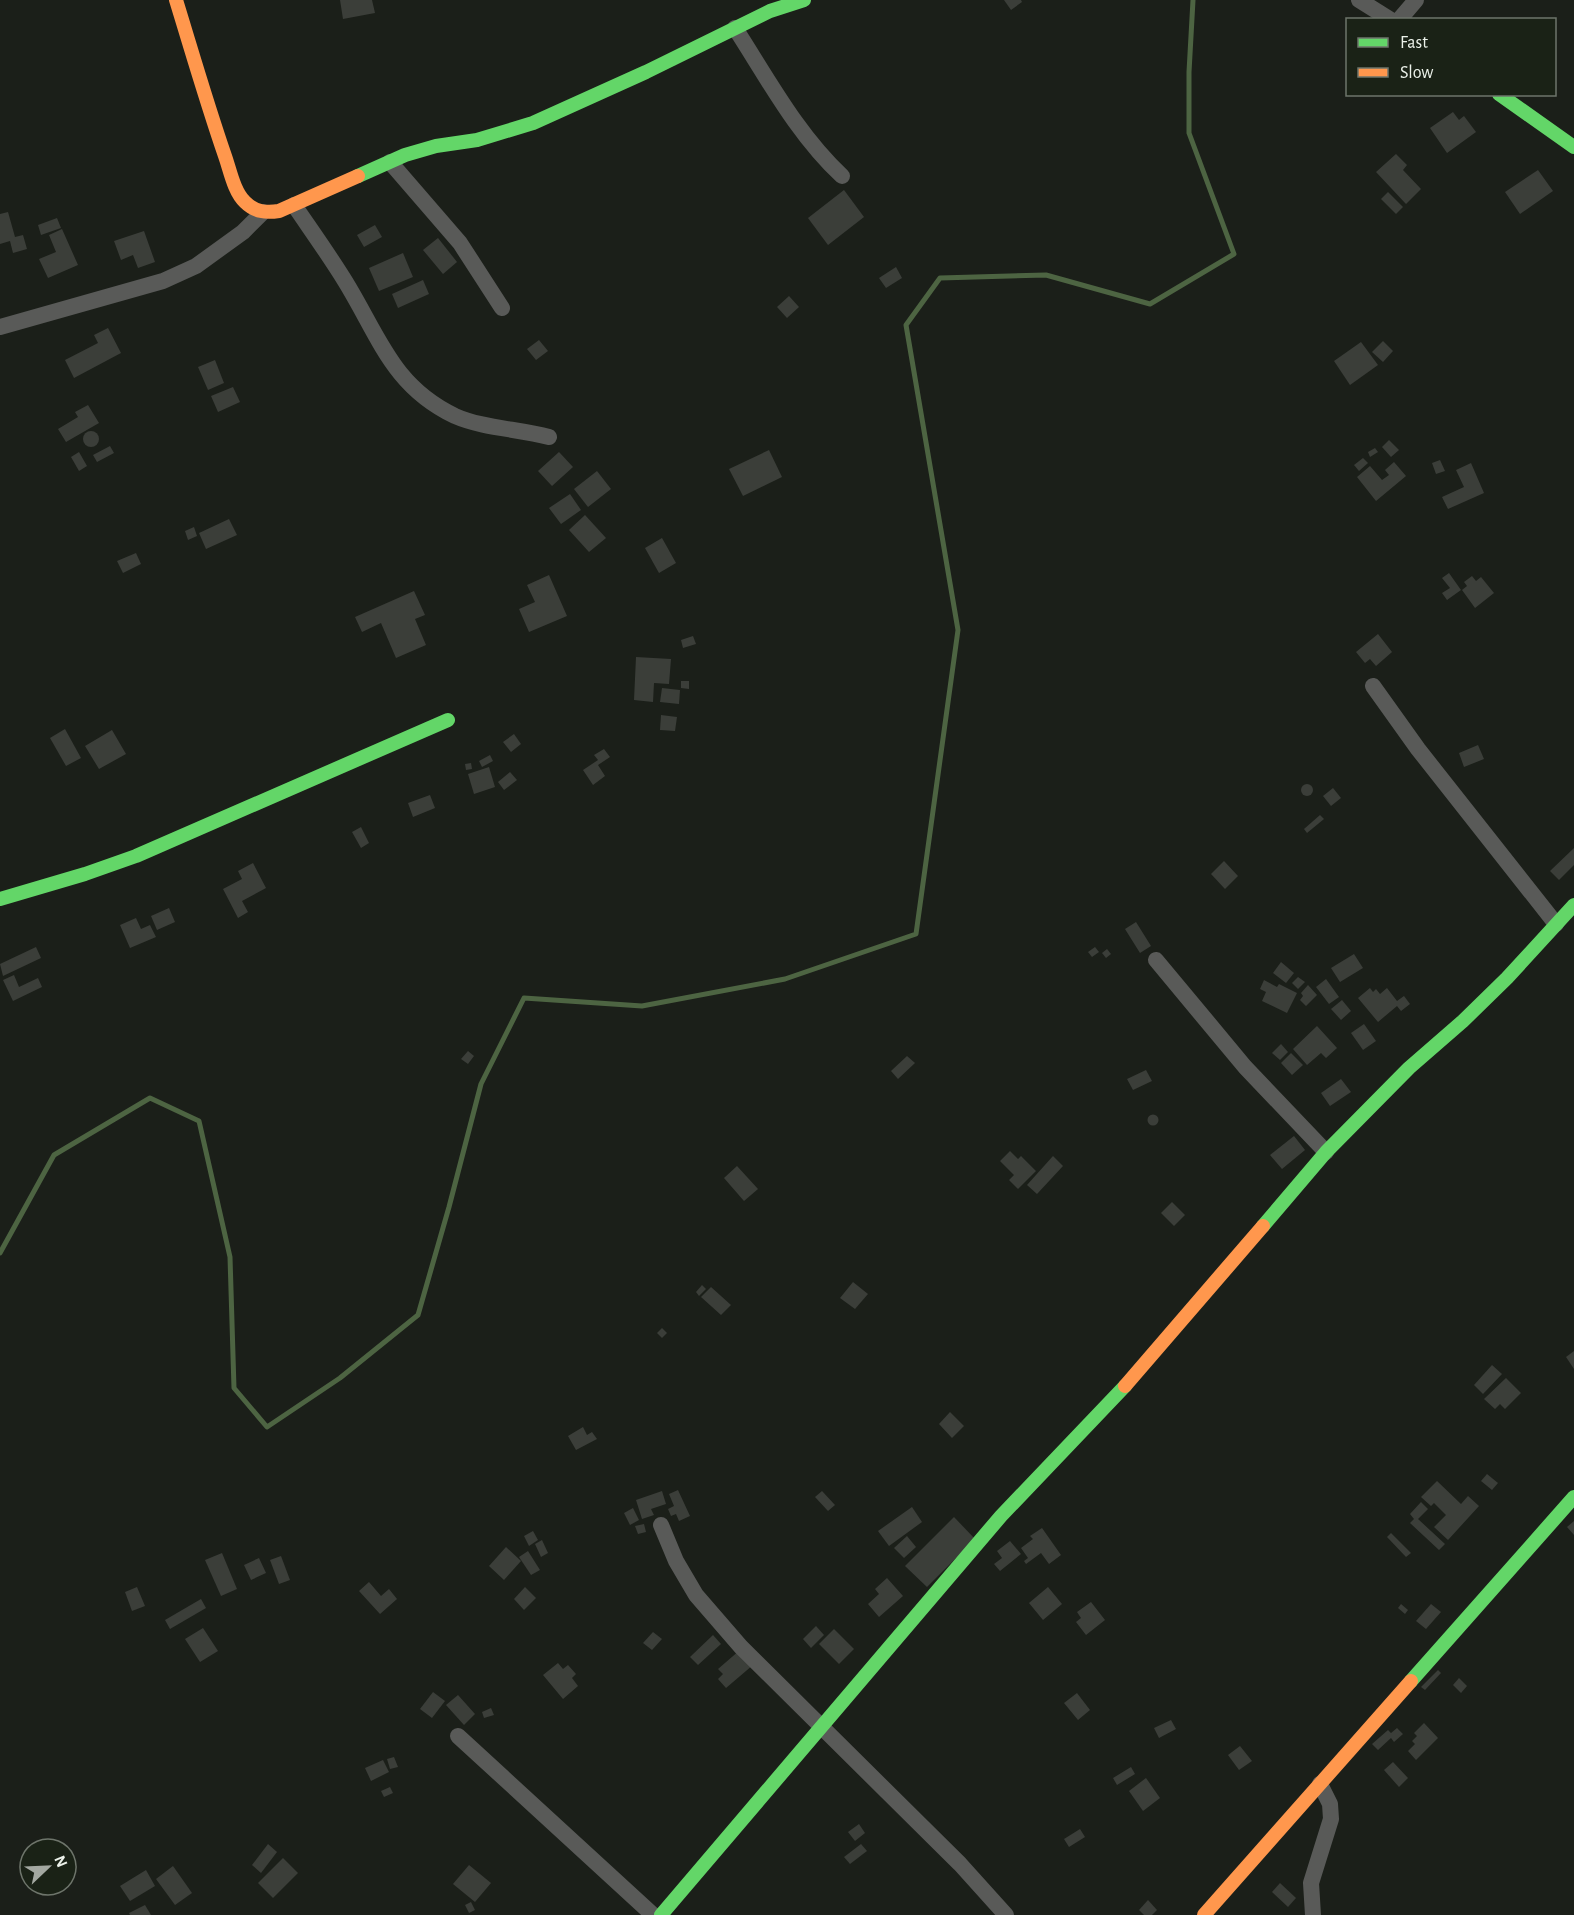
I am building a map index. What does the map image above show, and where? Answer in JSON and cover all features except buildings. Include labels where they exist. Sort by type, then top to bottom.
[{"type":"street","points":[[176,0],[213,122],[236,185],[243,201],[255,210],[263,212],[279,211],[390,162],[436,146],[477,140],[533,123],[646,72],[770,11],[804,0]]},
{"type":"street","points":[[1359,0],[1388,18]]},
{"type":"street","points":[[1401,18],[1416,0]]},
{"type":"street","points":[[735,28],[801,131],[820,156],[842,176]]},
{"type":"street","points":[[1502,96],[1574,147]]},
{"type":"street","points":[[390,162],[460,243],[502,308]]},
{"type":"street","points":[[294,205],[344,279],[387,355],[405,380],[428,401],[457,417],[483,425],[511,428],[549,437]]},
{"type":"street","points":[[0,327],[163,281],[196,267],[243,232],[263,212]]},
{"type":"street","points":[[1373,686],[1418,749],[1556,924]]},
{"type":"street","points":[[0,899],[136,856],[448,720]]},
{"type":"street","points":[[661,1915],[1001,1516],[1107,1407],[1326,1152],[1409,1068],[1463,1021],[1507,978],[1574,904]]},
{"type":"street","points":[[1156,960],[1245,1067],[1326,1152]]},
{"type":"street","points":[[1204,1915],[1264,1850],[1574,1497]]},
{"type":"street","points":[[661,1525],[685,1578],[702,1602],[741,1647],[960,1864],[1006,1915]]},
{"type":"street","points":[[458,1736],[653,1915]]},
{"type":"street","points":[[1313,1915],[1311,1883],[1331,1819],[1330,1804],[1320,1784]]},
{"type":"waterway","points":[[0,1253],[54,1155],[150,1098],[199,1121],[230,1257],[234,1388],[267,1427],[340,1378],[418,1315],[481,1084],[524,998],[642,1006],[785,979],[916,934],[958,630],[906,325],[940,278],[1046,275],[1150,304],[1234,254],[1189,133],[1189,72],[1193,0]]},
{"type":"traffic: fast","points":[[358,176],[405,155],[436,146],[477,140],[533,123],[646,72],[770,11],[804,0]]},
{"type":"traffic: fast","points":[[1502,96],[1574,147]]},
{"type":"traffic: fast","points":[[0,899],[136,856],[448,720]]},
{"type":"traffic: fast","points":[[1263,1226],[1326,1152],[1409,1068],[1463,1021],[1507,978],[1574,905]]},
{"type":"traffic: fast","points":[[661,1915],[1001,1516],[1125,1386]]},
{"type":"traffic: fast","points":[[1411,1681],[1574,1497]]},
{"type":"traffic: slow","points":[[176,0],[233,180],[238,193],[245,202],[261,211],[279,211],[358,176]]},
{"type":"traffic: slow","points":[[1125,1386],[1263,1226]]},
{"type":"traffic: slow","points":[[1204,1915],[1411,1681]]}]
